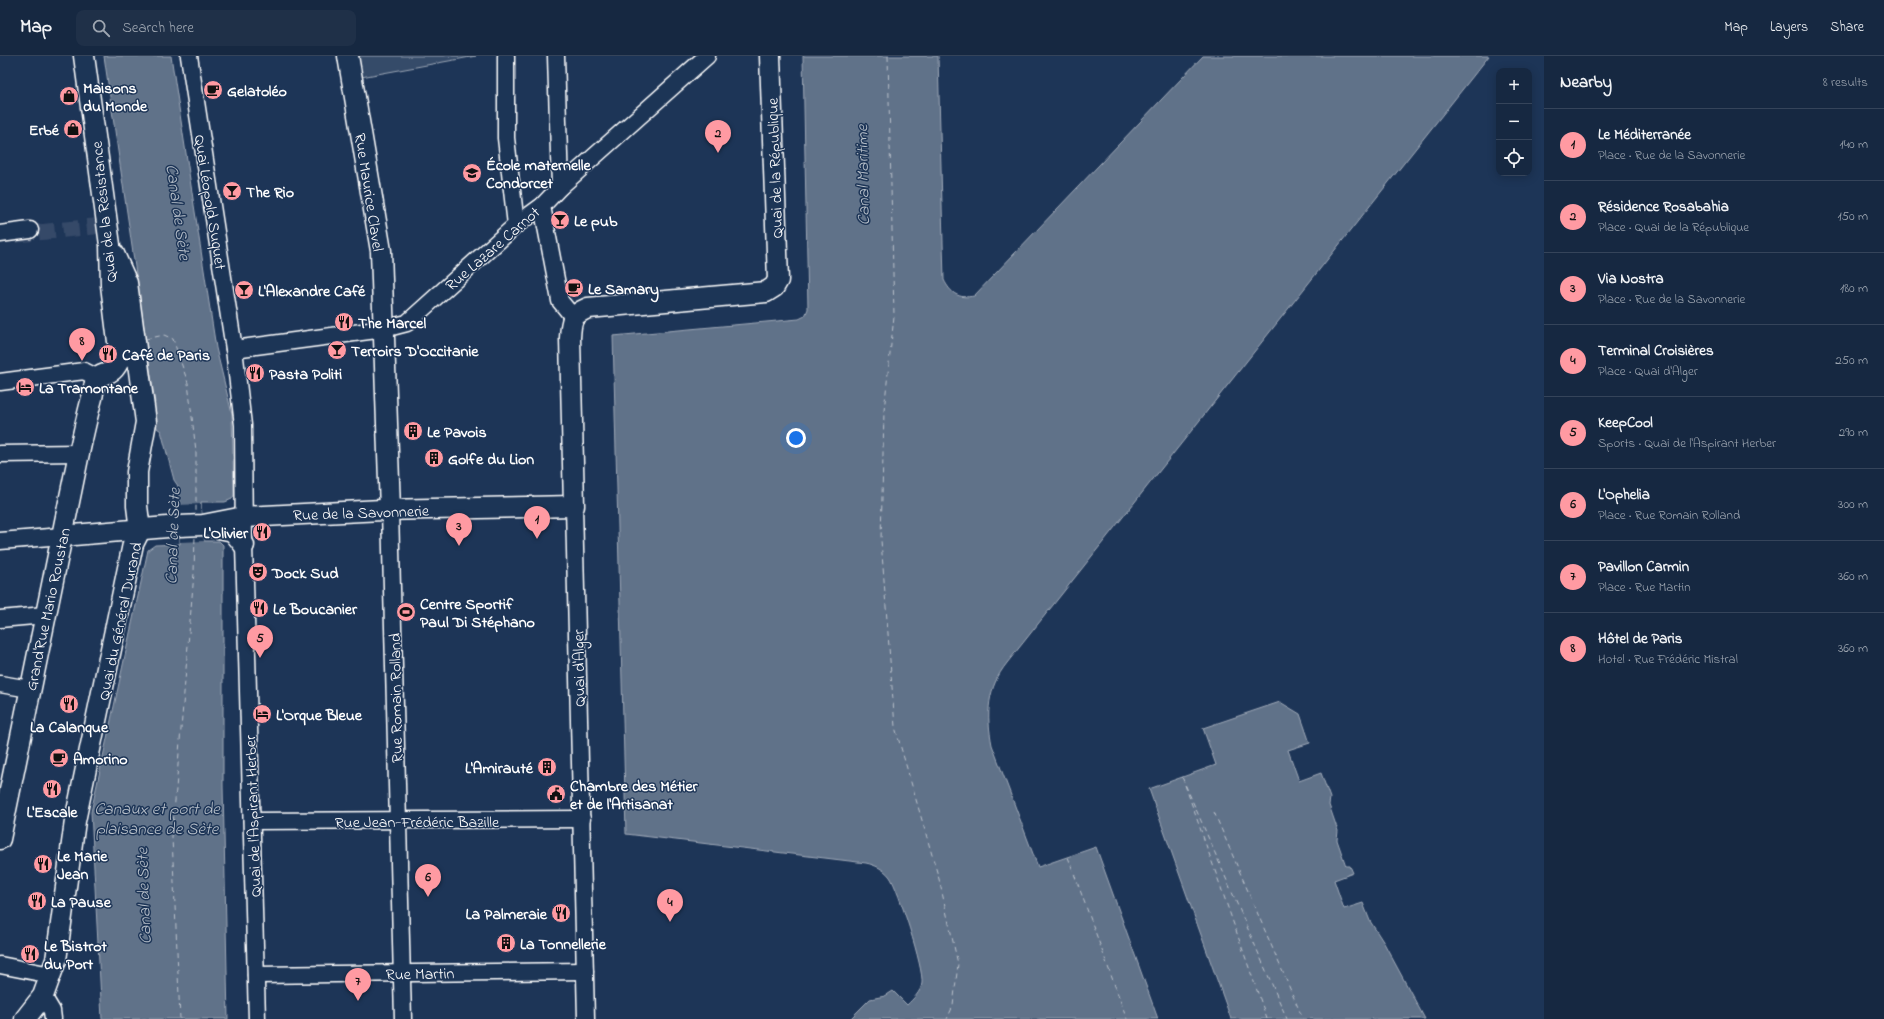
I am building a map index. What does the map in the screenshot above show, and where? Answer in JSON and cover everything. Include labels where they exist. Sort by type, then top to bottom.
[{"type":"main road","name":"Quai de la Résistance","points":[[84,56],[110,245],[111,285],[120,358],[117,367],[112,373],[100,376],[96,380]]},
{"type":"main road","name":"Rue Maurice Clavel","points":[[348,56],[381,251],[384,329]]},
{"type":"main road","name":"Quai de la République","points":[[573,317],[579,311],[588,308],[766,292],[774,287],[778,280],[770,56]]},
{"type":"main road","name":"Quai du Général Durand","points":[[27,1016],[45,1000],[56,960],[75,821],[133,544],[140,530],[137,506],[137,472],[146,422],[127,283],[110,245]]},
{"type":"main road","name":"Quai d'Alger","points":[[573,317],[570,338],[574,506]]},
{"type":"main road","name":"Rue Romain Rolland","points":[[384,329],[390,510]]},
{"type":"main road","name":"Grand'Rue Mario Roustan","points":[[0,839],[45,615],[96,380]]},
{"type":"main road","name":"Rue de la Savonnerie","points":[[203,525],[244,517],[390,510],[574,506]]},
{"type":"main road","points":[[62,536],[203,525],[233,531],[244,545]]},
{"type":"street","name":"Quai Léopold Suquet","points":[[189,56],[234,349],[244,426],[244,517]]},
{"type":"street","points":[[506,56],[506,138],[516,225]]},
{"type":"street","points":[[556,56],[560,187]]},
{"type":"street","name":"Rue Lazare Carnot","points":[[234,349],[384,329],[407,323],[516,225],[542,206],[560,187],[707,56]]},
{"type":"street","points":[[542,206],[558,295],[560,301],[573,317]]},
{"type":"street","points":[[0,234],[30,230]]},
{"type":"street","points":[[0,382],[84,371],[92,375],[96,380]]},
{"type":"street","points":[[0,454],[79,453]]},
{"type":"street","name":"Quai d'Alger","points":[[574,506],[586,1019]]},
{"type":"street","name":"Rue Romain Rolland","points":[[390,510],[403,1019]]},
{"type":"street","name":"Quai de l'Aspirant Herber","points":[[244,517],[257,1019]]},
{"type":"street","points":[[0,541],[62,536]]},
{"type":"street","points":[[0,619],[45,615]]},
{"type":"street","points":[[0,684],[30,689]]},
{"type":"street","name":"Rue Jean-Frédéric Bazille","points":[[252,821],[582,819]]},
{"type":"street","points":[[0,964],[51,975]]},
{"type":"street","name":"Rue Martin","points":[[256,975],[585,971]]},
{"type":"street","points":[[45,1000],[52,1011],[53,1019]]},
{"type":"shaded area","points":[[357,56],[476,56],[361,77]]},
{"type":"water","name":"Canaux et port de plaisance de Sète","points":[[104,56],[171,56],[216,348],[232,414],[234,495],[232,499],[225,502],[201,502],[204,541],[219,541],[223,545],[223,786],[228,1019],[102,1019],[91,812],[148,550],[155,545],[180,544],[178,486],[174,480],[161,431],[157,428],[152,406],[155,403]]},
{"type":"water","name":"Canal Maritime","points":[[803,56],[938,56],[944,280],[953,292],[960,296],[969,297],[974,296],[1203,56],[1489,56],[1007,663],[995,682],[989,712],[992,745],[1038,867],[1096,847],[1158,1019],[850,1019],[870,999],[885,996],[893,991],[907,1005],[916,995],[922,983],[919,962],[899,896],[890,877],[885,872],[876,866],[866,863],[626,834],[613,336],[799,319],[805,316],[808,309]]},
{"type":"water","points":[[1280,702],[1300,714],[1310,743],[1288,750],[1299,781],[1321,773],[1330,798],[1329,805],[1338,831],[1337,840],[1346,866],[1350,866],[1353,873],[1334,880],[1344,909],[1363,903],[1370,921],[1384,943],[1425,1019],[1231,1019],[1149,789],[1216,765],[1203,728]]},
{"type":"pier","points":[[201,504],[204,541],[180,542],[178,505]]},
{"type":"ferry route","points":[[888,56],[894,316],[884,411],[881,540],[895,727],[939,879],[958,964],[953,1006],[947,1019]]},
{"type":"ferry route","points":[[146,339],[164,335],[173,339],[188,383],[196,451],[196,516]]},
{"type":"ferry route","points":[[180,1019],[172,837],[194,573],[195,535]]},
{"type":"ferry route","points":[[1182,777],[1287,1019]]},
{"type":"ferry route","points":[[1185,785],[1267,1019]]},
{"type":"ferry route","points":[[1214,812],[1303,1019]]},
{"type":"ferry route","points":[[1068,857],[1127,1019]]},
{"type":"tunnel","points":[[15,235],[107,225]]},
{"type":"place","name":"Gelatoléo","points":[[213,90]]},
{"type":"place","name":"Maisons du Monde","points":[[69,96]]},
{"type":"place","name":"Erbé","points":[[73,129]]},
{"type":"place","name":"Résidence Rosabahia","points":[[718,153]]},
{"type":"place","name":"École maternelle Condorcet","points":[[472,173]]},
{"type":"place","name":"The Rio","points":[[232,191]]},
{"type":"place","name":"Le pub","points":[[560,220]]},
{"type":"place","name":"Le Samary","points":[[574,288]]},
{"type":"place","name":"L'Alexandre Café","points":[[244,290]]},
{"type":"place","name":"The Marcel","points":[[344,322]]},
{"type":"place","name":"Terroirs D'Occitanie","points":[[337,350]]},
{"type":"place","name":"Café de Paris","points":[[108,354]]},
{"type":"place","name":"Hôtel de Paris","points":[[82,361]]},
{"type":"place","name":"Pasta Politi","points":[[255,373]]},
{"type":"place","name":"La Tramontane","points":[[25,387]]},
{"type":"place","name":"Le Pavois","points":[[413,431]]},
{"type":"place","name":"Golfe du Lion","points":[[434,458]]},
{"type":"place","name":"L'Olivier","points":[[262,532]]},
{"type":"place","name":"Le Méditerranée","points":[[537,539]]},
{"type":"place","name":"Via Nostra","points":[[459,546]]},
{"type":"place","name":"Dock Sud","points":[[258,572]]},
{"type":"place","name":"Le Boucanier","points":[[259,608]]},
{"type":"place","name":"Centre Sportif Paul Di Stéphano","points":[[406,612]]},
{"type":"place","name":"KeepCool","points":[[260,658]]},
{"type":"place","name":"La Calanque","points":[[69,704]]},
{"type":"place","name":"L'Orque Bleue","points":[[262,714]]},
{"type":"place","name":"Amorino","points":[[59,758]]},
{"type":"place","name":"L'Amirauté","points":[[547,767]]},
{"type":"place","name":"L'Escale","points":[[52,789]]},
{"type":"place","name":"Chambre des Métier et de l'Artisanat","points":[[556,794]]},
{"type":"place","name":"Le Marie Jean","points":[[43,864]]},
{"type":"place","name":"L'Ophelia","points":[[428,897]]},
{"type":"place","name":"La Pause","points":[[37,901]]},
{"type":"place","name":"La Palmeraie","points":[[561,913]]},
{"type":"place","name":"Terminal Croisières","points":[[670,922]]},
{"type":"place","name":"La Tonnellerie","points":[[506,943]]},
{"type":"place","name":"Le Bistrot du Port","points":[[30,954]]},
{"type":"place","name":"Pavillon Carmin","points":[[358,1001]]},
{"type":"water label","name":"Canal de Sète","points":[[179,212]]},
{"type":"water label","name":"Canal de Sète","points":[[172,536]]},
{"type":"water label","name":"Canal de Sète","points":[[143,896]]}]
